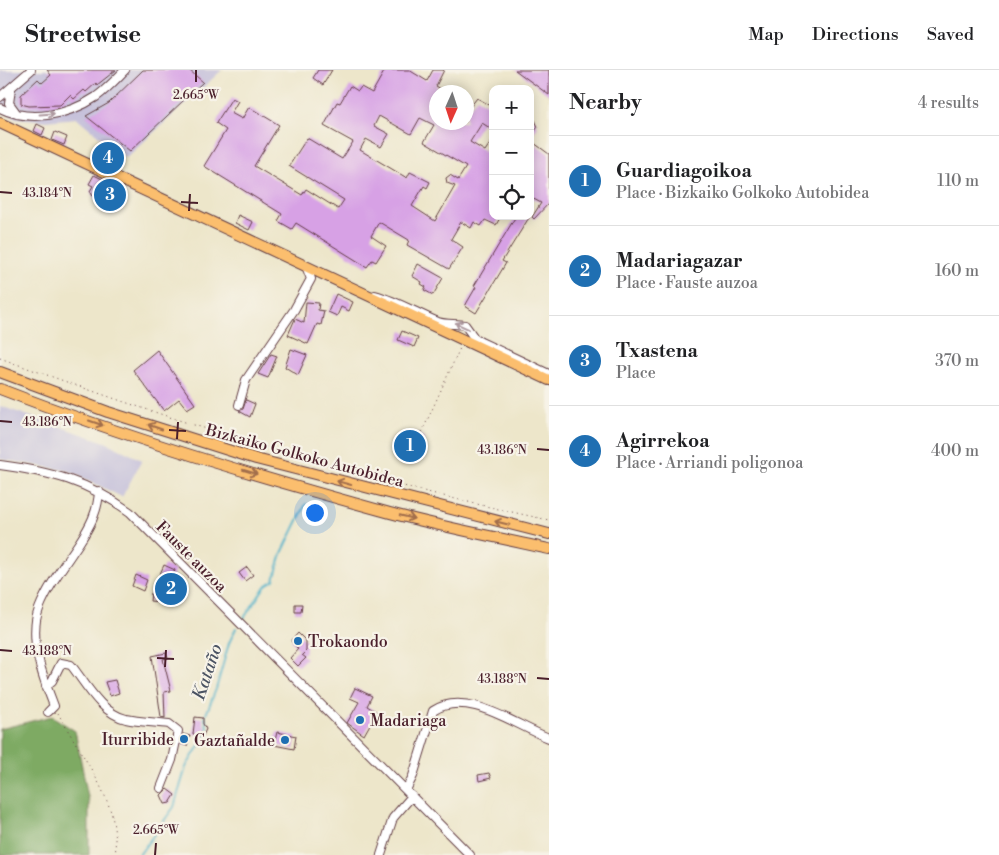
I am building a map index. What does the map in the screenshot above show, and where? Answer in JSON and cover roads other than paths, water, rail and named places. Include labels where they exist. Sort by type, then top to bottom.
[{"type":"highway","points":[[0,123],[549,380]]},
{"type":"highway","name":"Bizkaiko Golkoko Autobidea","points":[[0,372],[126,418],[256,459],[549,534]]},
{"type":"highway","name":"Bizkaiko Golkoko Autobidea","points":[[0,389],[152,442],[276,480],[392,513],[549,549]]},
{"type":"street","points":[[0,97],[31,70]]},
{"type":"street","points":[[0,108],[17,114],[50,114],[74,109],[98,95],[125,70]]},
{"type":"street","points":[[11,89],[9,102],[17,114]]},
{"type":"street","points":[[306,266],[312,279]]},
{"type":"street","points":[[312,279],[330,278]]},
{"type":"street","points":[[238,405],[246,380],[294,310],[312,279]]},
{"type":"street","points":[[362,293],[387,298],[440,323],[454,322],[465,325],[475,338],[481,342],[549,374]]},
{"type":"street","points":[[534,374],[549,385]]},
{"type":"street","name":"Fauste auzoa","points":[[0,464],[42,471],[99,491],[130,512],[470,855]]},
{"type":"street","points":[[51,709],[36,635],[39,610],[93,520],[99,491]]},
{"type":"street","points":[[46,686],[52,681],[60,664],[65,662],[71,665],[105,708],[117,716],[169,724],[175,727],[178,731],[175,748],[161,788]]},
{"type":"street","points":[[381,855],[393,818],[409,793],[433,711],[442,705],[483,708],[549,738]]},
{"type":"waterway","name":"Kataño","points":[[244,618],[266,585],[274,580],[282,553],[306,504]]},
{"type":"waterway","name":"Kataño","points":[[139,855],[174,807],[186,767],[208,731],[205,717],[216,689],[229,643],[236,628]]},
{"type":"place","name":"Agirrekoa","points":[[108,158]]},
{"type":"place","name":"Txastena","points":[[110,195]]},
{"type":"place","name":"Guardiagoikoa","points":[[410,446]]},
{"type":"place","name":"Madariagazar","points":[[171,589]]},
{"type":"place","name":"Trokaondo","points":[[298,641]]},
{"type":"place","name":"Madariaga","points":[[360,720]]},
{"type":"place","name":"Iturribide","points":[[184,739]]},
{"type":"place","name":"Gaztañalde","points":[[285,740]]}]
